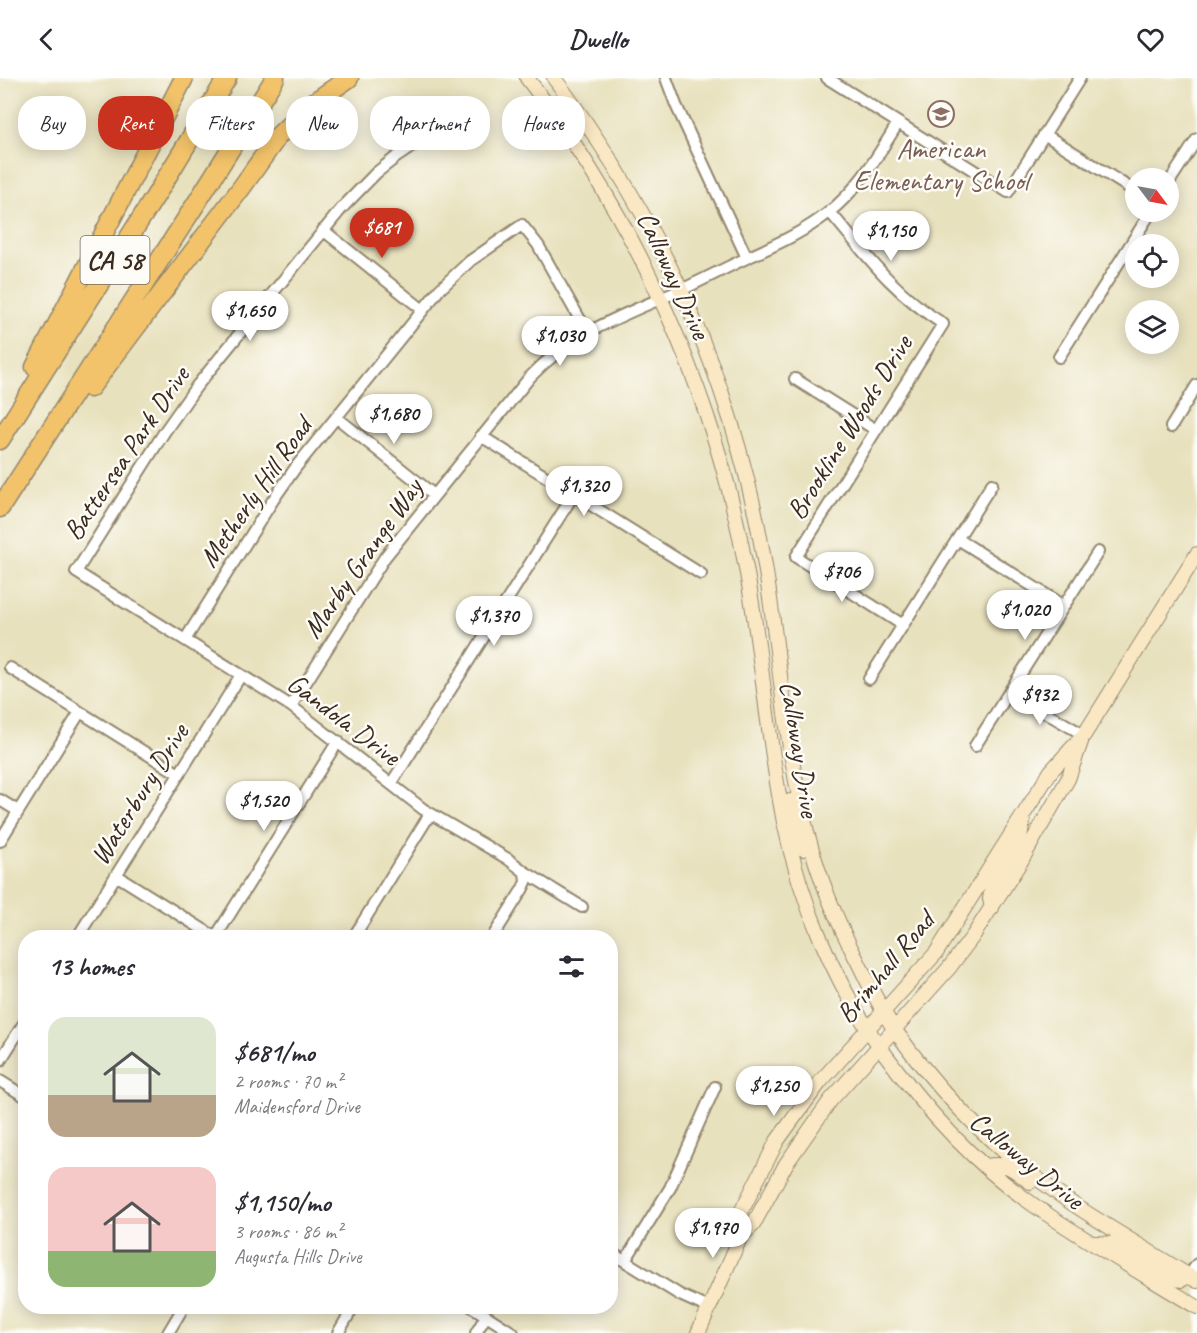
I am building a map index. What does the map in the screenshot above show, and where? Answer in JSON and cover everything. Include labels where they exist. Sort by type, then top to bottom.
[{"type":"highway","points":[[0,439],[59,316],[184,78]]},
{"type":"highway","points":[[156,195],[219,78]]},
{"type":"highway","name":"CA 58","points":[[0,439],[156,195],[227,78]]},
{"type":"highway","name":"CA 58","points":[[0,508],[200,199],[275,78]]},
{"type":"highway","points":[[200,199],[287,78]]},
{"type":"highway","points":[[34,454],[85,395],[278,136],[310,105],[349,78]]},
{"type":"main road","name":"Calloway Drive","points":[[527,78],[601,184],[647,270],[680,342],[701,397],[730,492],[746,568],[785,826],[805,896],[834,967],[879,1047],[934,1115],[986,1166],[1033,1205],[1197,1307]]},
{"type":"main road","name":"Calloway Drive","points":[[554,78],[635,198],[682,289],[724,399],[754,509],[770,597],[800,802],[815,860],[846,939],[895,1030],[948,1096],[995,1142],[1075,1205],[1194,1274]]},
{"type":"main road","name":"Brimhall Road","points":[[741,1236],[738,1216],[777,1141],[820,1082],[936,953],[1051,771],[1084,735],[1197,554]]},
{"type":"main road","points":[[765,700],[776,711],[784,754],[794,770]]},
{"type":"main road","name":"Brimhall Road","points":[[698,1333],[741,1236],[753,1225],[784,1168],[809,1129],[830,1101],[949,968],[992,908],[1068,779],[1084,735]]},
{"type":"main road","points":[[775,769],[786,783],[803,849],[815,860]]},
{"type":"main road","points":[[992,908],[991,892],[1017,850],[1026,811]]},
{"type":"main road","points":[[986,1166],[999,1163],[1007,1165],[1061,1205],[1075,1205]]},
{"type":"main road","points":[[1093,1243],[1120,1244],[1174,1278],[1181,1280],[1194,1274]]},
{"type":"street","points":[[666,78],[676,105],[747,258]]},
{"type":"street","points":[[827,78],[1008,192],[1080,78]]},
{"type":"street","name":"Marby Grange Way","points":[[291,706],[385,557],[542,364],[586,332],[682,289],[807,228],[830,212],[860,181],[898,123]]},
{"type":"street","points":[[1044,134],[1125,185]]},
{"type":"street","points":[[1179,169],[1196,145]]},
{"type":"street","name":"Battersea Park Drive","points":[[76,572],[180,408],[346,203],[376,173],[407,150]]},
{"type":"street","name":"Brookline Woods Drive","points":[[830,212],[895,288],[943,324],[796,557],[903,625]]},
{"type":"street","points":[[1059,357],[1145,222]]},
{"type":"street","name":"Metherly Hill Road","points":[[185,640],[296,467],[423,310],[454,275],[470,261],[522,225],[538,245],[586,332]]},
{"type":"street","points":[[323,230],[423,310]]},
{"type":"street","points":[[795,379],[876,430]]},
{"type":"street","points":[[1171,427],[1197,385]]},
{"type":"street","points":[[336,417],[434,495]]},
{"type":"street","points":[[482,436],[701,574]]},
{"type":"street","points":[[869,679],[992,484]]},
{"type":"street","points":[[391,784],[574,494]]},
{"type":"street","points":[[958,538],[1064,606]]},
{"type":"street","points":[[975,746],[1098,552]]},
{"type":"street","name":"Gandola Drive","points":[[76,572],[291,706],[430,814],[513,862],[525,872],[582,907]]},
{"type":"street","points":[[10,668],[179,774]]},
{"type":"street","name":"Waterbury Drive","points":[[82,930],[242,675]]},
{"type":"street","points":[[1010,692],[1084,735]]},
{"type":"street","points":[[0,841],[80,712]]},
{"type":"street","points":[[219,930],[338,741]]},
{"type":"street","points":[[0,800],[18,812]]},
{"type":"street","points":[[358,930],[430,814]]},
{"type":"street","points":[[497,930],[526,882],[525,872]]},
{"type":"street","points":[[116,875],[204,930]]},
{"type":"street","points":[[0,1061],[18,1033]]},
{"type":"street","points":[[0,1081],[18,1092]]},
{"type":"street","points":[[625,1261],[670,1188],[715,1087]]},
{"type":"street","points":[[618,1257],[680,1295],[709,1308]]},
{"type":"street","points":[[179,1314],[170,1330],[182,1333]]},
{"type":"street","points":[[338,1333],[349,1314]]},
{"type":"street","points":[[483,1314],[513,1333]]},
{"type":"street","points":[[476,1333],[486,1316]]},
{"type":"place","name":"American Elementary School","points":[[941,114]]}]
